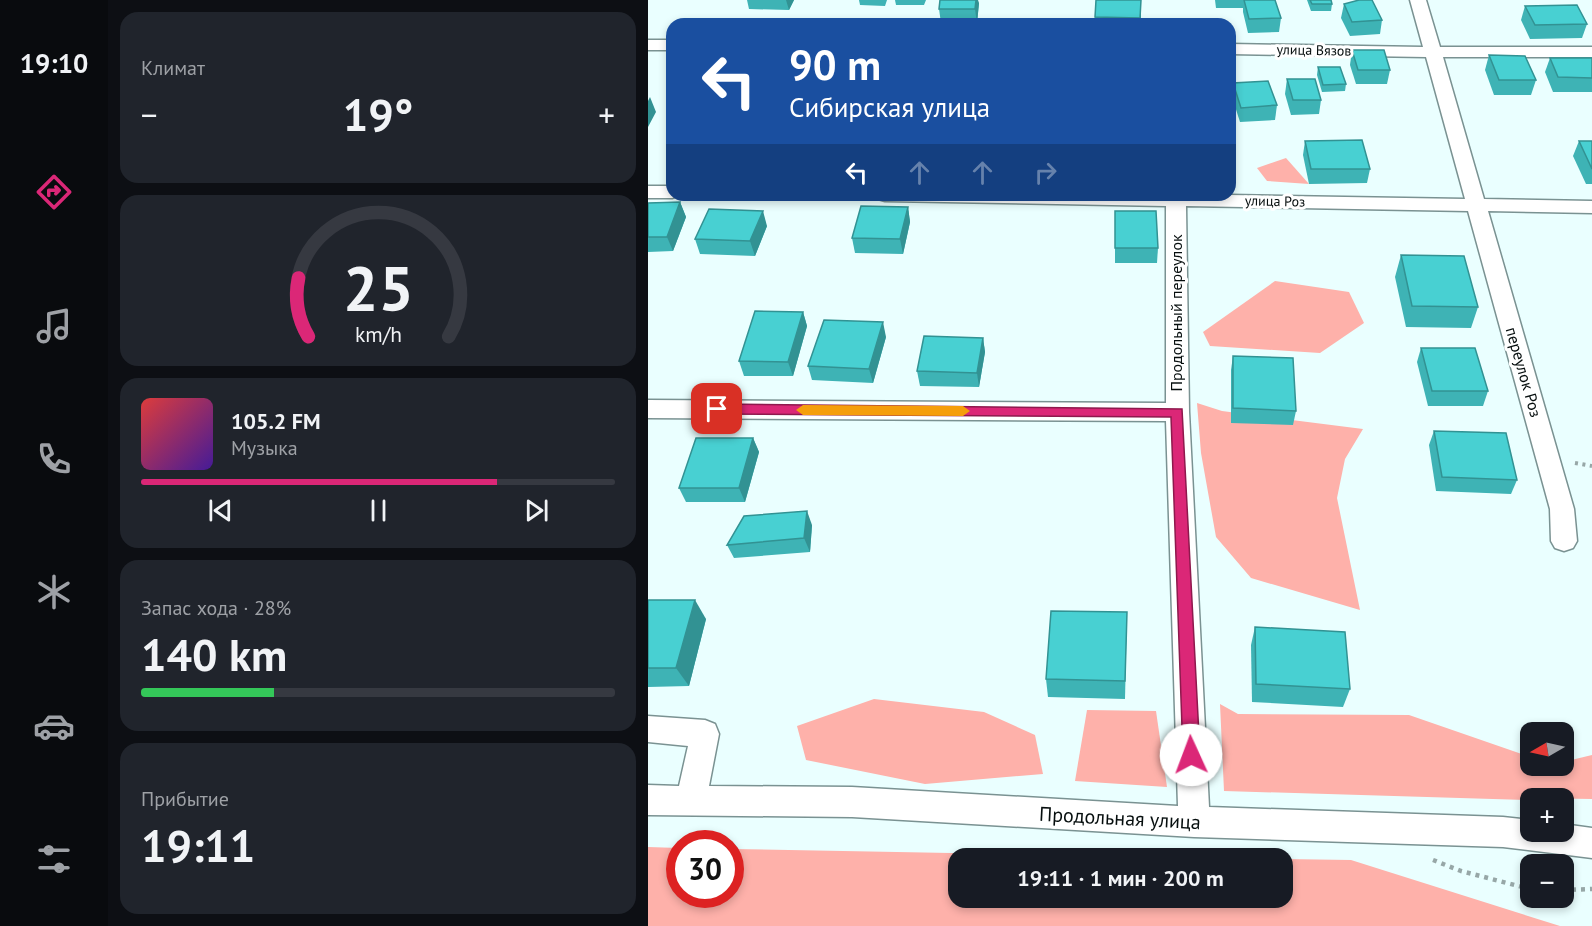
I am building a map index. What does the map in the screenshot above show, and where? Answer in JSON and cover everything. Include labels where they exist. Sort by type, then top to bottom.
[{"type":"street","points":[[1418,0],[1433,52]]},
{"type":"street","points":[[648,45],[666,45]]},
{"type":"street","name":"улица Вязов","points":[[1236,49],[1592,52]]},
{"type":"street","name":"переулок Роз","points":[[1433,52],[1562,509],[1564,541]]},
{"type":"street","points":[[648,192],[666,192]]},
{"type":"street","name":"улица Роз","points":[[1236,200],[1592,207]]},
{"type":"street","name":"Продольный переулок","points":[[1176,201],[1177,412],[1194,822]]},
{"type":"street","points":[[648,409],[1177,412]]},
{"type":"street","points":[[648,729],[705,734],[691,800]]},
{"type":"street","name":"Продольная улица","points":[[648,800],[852,802],[1194,822],[1503,832],[1592,843]]},
{"type":"path","points":[[1574,889],[1592,888]]},
{"type":"shaded area","points":[[1286,158],[1309,184],[1267,181],[1257,168]]},
{"type":"shaded area","points":[[1275,281],[1349,292],[1364,323],[1320,353],[1210,346],[1203,332]]},
{"type":"shaded area","points":[[1197,403],[1222,411],[1363,429],[1345,459],[1337,498],[1360,610],[1251,578],[1216,537],[1201,453]]},
{"type":"shaded area","points":[[874,699],[984,712],[1035,735],[1043,774],[925,784],[806,760],[797,726]]},
{"type":"shaded area","points":[[1220,704],[1238,714],[1409,715],[1520,754],[1520,776],[1574,776],[1574,759],[1592,755],[1592,799],[1574,799],[1574,788],[1520,788],[1520,800],[1224,791]]},
{"type":"shaded area","points":[[1087,710],[1156,711],[1167,787],[1075,781]]},
{"type":"shaded area","points":[[648,847],[666,848],[666,908],[744,908],[744,849],[948,853],[948,908],[1293,908],[1293,859],[1351,860],[1560,926],[648,926]]},
{"type":"building","points":[[940,0],[976,0],[975,9],[939,9]]},
{"type":"building","points":[[1096,0],[1141,0],[1140,18],[1095,17]]},
{"type":"building","points":[[1244,0],[1275,0],[1281,18],[1249,19]]},
{"type":"building","points":[[1310,0],[1331,0],[1332,4],[1312,4]]},
{"type":"building","points":[[1359,0],[1372,0],[1382,20],[1352,22],[1344,4]]},
{"type":"building","points":[[1577,5],[1587,24],[1535,25],[1525,6]]},
{"type":"building","points":[[1352,50],[1384,50],[1390,70],[1358,70]]},
{"type":"building","points":[[1489,55],[1525,56],[1536,80],[1499,80]]},
{"type":"building","points":[[1550,58],[1592,58],[1592,78],[1558,77]]},
{"type":"building","points":[[1318,67],[1340,67],[1346,84],[1323,85]]},
{"type":"building","points":[[1287,79],[1315,79],[1321,100],[1293,100]]},
{"type":"building","points":[[1268,81],[1277,105],[1241,108],[1236,92],[1236,83]]},
{"type":"building","points":[[1362,140],[1370,169],[1311,169],[1305,141]]},
{"type":"building","points":[[1579,141],[1592,141],[1592,169]]},
{"type":"building","points":[[680,202],[667,237],[648,237],[648,203]]},
{"type":"building","points":[[861,206],[908,207],[900,239],[852,238]]},
{"type":"building","points":[[709,209],[763,211],[750,241],[695,239]]},
{"type":"building","points":[[1115,211],[1156,211],[1158,248],[1115,248]]},
{"type":"building","points":[[1401,255],[1464,256],[1478,307],[1412,306]]},
{"type":"building","points":[[755,311],[803,312],[788,362],[739,361]]},
{"type":"building","points":[[824,320],[883,322],[869,369],[808,366]]},
{"type":"building","points":[[924,336],[983,338],[977,373],[917,371]]},
{"type":"building","points":[[1421,348],[1475,348],[1488,391],[1432,391]]},
{"type":"building","points":[[1233,356],[1293,358],[1296,411],[1233,408]]},
{"type":"building","points":[[1434,431],[1506,433],[1517,480],[1442,477]]},
{"type":"building","points":[[696,438],[753,438],[739,488],[679,488]]},
{"type":"building","points":[[807,511],[804,538],[727,545],[744,516]]},
{"type":"building","points":[[648,600],[695,600],[676,668],[648,668]]},
{"type":"building","points":[[1051,611],[1127,612],[1125,681],[1046,679]]},
{"type":"building","points":[[1255,627],[1345,632],[1350,689],[1256,684]]},
{"type":"slow traffic","points":[[803,410],[963,411]]},
{"type":"route","points":[[717,409],[1177,412],[1191,755]]}]
